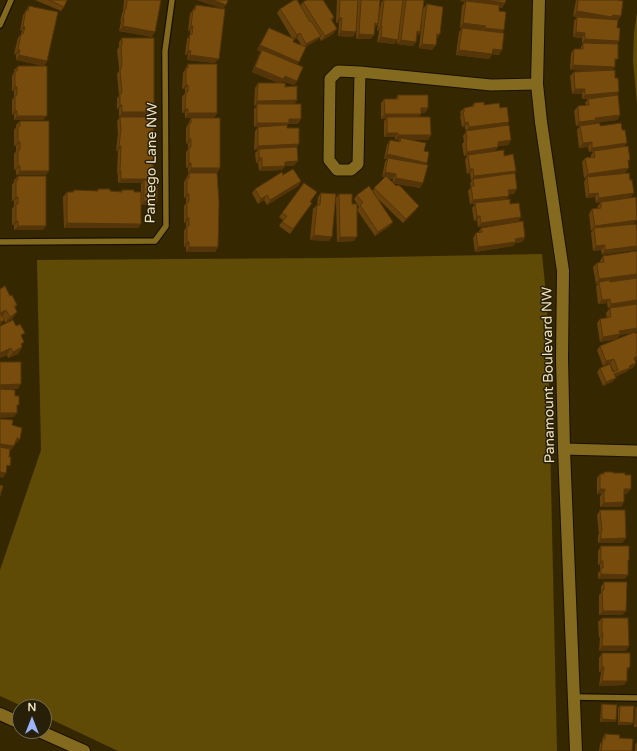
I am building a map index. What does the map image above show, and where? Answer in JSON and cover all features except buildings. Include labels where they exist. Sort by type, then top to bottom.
[{"type":"street","name":"Panamount Boulevard NW","points":[[539,0],[537,84],[541,122],[563,271],[562,358],[564,449],[576,751]]},
{"type":"street","points":[[360,72],[358,164],[351,170],[337,170],[329,160],[330,79],[338,71],[360,72],[491,86],[537,84]]},
{"type":"street","points":[[564,449],[637,450]]},
{"type":"street","points":[[0,714],[12,719]]},
{"type":"street","points":[[52,737],[84,751]]},
{"type":"lane","points":[[0,25],[11,0]]},
{"type":"lane","name":"Pantego Lane NW","points":[[0,242],[155,241],[166,226],[165,51],[172,0]]},
{"type":"lane","points":[[574,697],[637,698]]},
{"type":"shaded area","points":[[637,13],[637,104],[633,61],[634,33]]},
{"type":"shaded area","points":[[542,254],[547,305],[557,751],[118,751],[52,720],[52,699],[12,699],[12,702],[0,696],[0,570],[41,450],[37,260],[331,258]]}]
